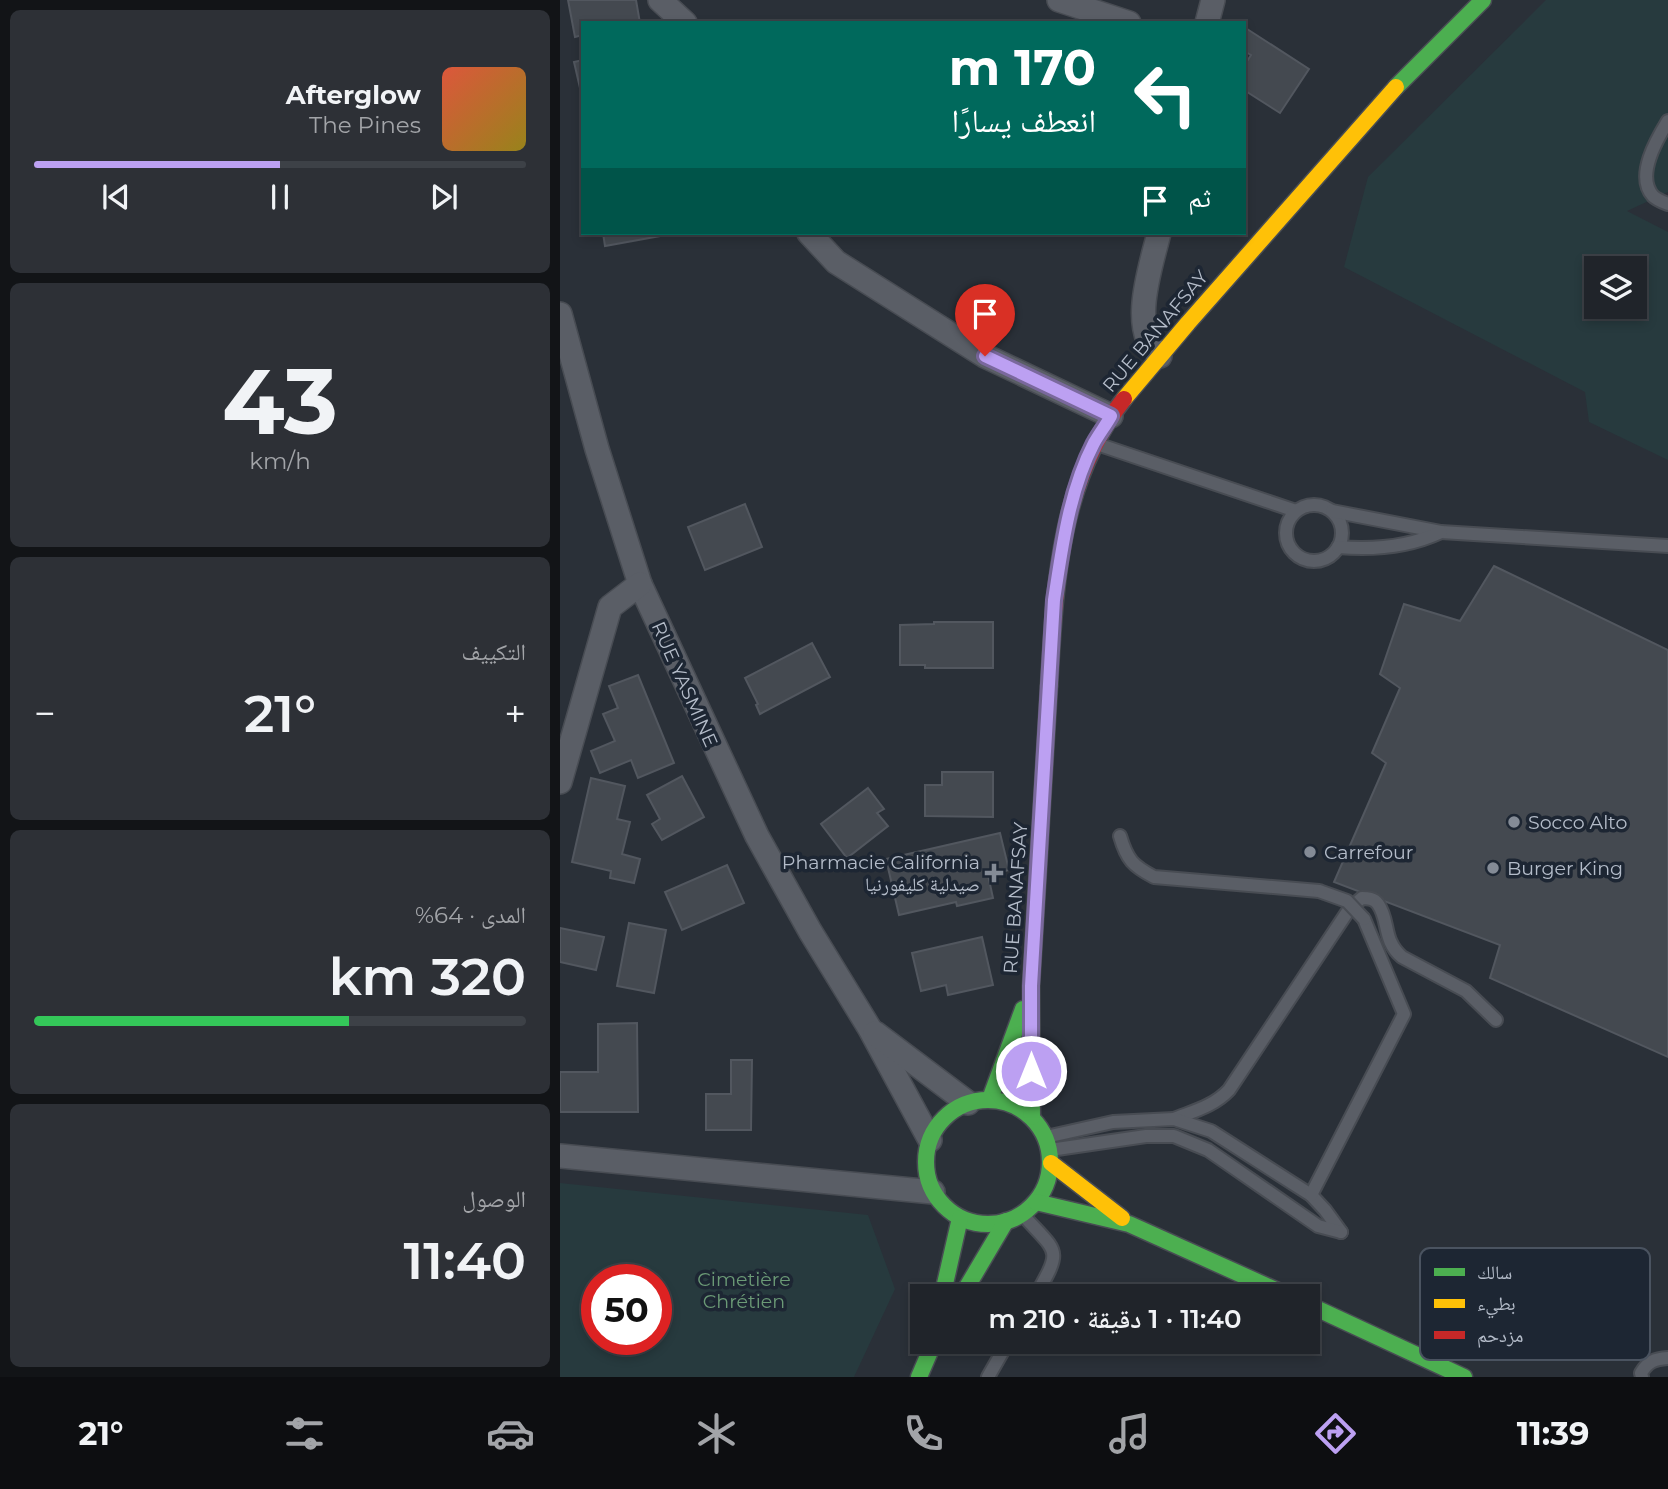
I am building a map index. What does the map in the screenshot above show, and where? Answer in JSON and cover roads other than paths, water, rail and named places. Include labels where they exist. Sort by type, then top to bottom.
[{"type":"main road","name":"RUE BANAFSAY","points":[[1032,1116],[1031,986],[1054,600],[1072,502],[1094,443],[1111,416],[1160,356],[1410,71],[1483,0]]},
{"type":"main road","name":"RUE BANAFSAY","points":[[979,1101],[1031,986]]},
{"type":"main road","points":[[1049,1150],[1047,1183],[1036,1202],[1022,1214],[1006,1221],[983,1224],[960,1218],[945,1207],[933,1192],[927,1175],[930,1140],[938,1124],[951,1111],[979,1101],[1012,1104],[1032,1116],[1049,1150],[1129,1224]]},
{"type":"main road","points":[[1036,1202],[1129,1224],[1262,1284]]},
{"type":"main road","points":[[945,1284],[960,1218]]},
{"type":"main road","points":[[969,1284],[1006,1221]]},
{"type":"main road","points":[[1320,1310],[1420,1357]]},
{"type":"main road","points":[[919,1377],[928,1354]]},
{"type":"main road","points":[[1427,1360],[1464,1377]]},
{"type":"street","points":[[660,0],[683,21]]},
{"type":"street","points":[[1059,0],[1123,21]]},
{"type":"street","points":[[1208,21],[1213,0]]},
{"type":"street","points":[[811,235],[836,262],[985,356],[1111,416]]},
{"type":"street","points":[[1159,235],[1144,294],[1144,332],[1153,351],[1160,356]]},
{"type":"street","name":"RUE YASMINE","points":[[560,314],[597,449],[640,584],[757,836],[810,931],[870,1029],[930,1140]]},
{"type":"street","points":[[560,782],[610,607],[640,584]]},
{"type":"street","name":"RUE YASMINE","points":[[870,1029],[979,1101]]},
{"type":"street","points":[[560,1156],[933,1192]]},
{"type":"lane","points":[[1668,121],[1650,160],[1647,181],[1652,195],[1668,204]]},
{"type":"lane","points":[[1094,443],[1296,511]]},
{"type":"lane","points":[[1332,511],[1342,528],[1338,547],[1332,554],[1314,561],[1296,554],[1289,547],[1286,528],[1296,511],[1314,505],[1332,511],[1441,532],[1668,546]]},
{"type":"lane","points":[[1338,547],[1374,548],[1424,540],[1441,532]]},
{"type":"lane","points":[[1120,836],[1125,854],[1137,868],[1154,877],[1319,891],[1347,901],[1364,919],[1404,1014],[1311,1195]]},
{"type":"lane","points":[[1049,1150],[1113,1122],[1174,1119],[1220,1100],[1350,908],[1362,898],[1371,898],[1378,904],[1394,950],[1402,957],[1466,991],[1496,1020]]},
{"type":"lane","points":[[1049,1150],[1146,1136],[1174,1136],[1208,1150],[1318,1226],[1341,1232],[1311,1195],[1211,1131],[1174,1119]]},
{"type":"lane","points":[[1022,1214],[1051,1246],[1055,1256],[1042,1284]]},
{"type":"lane","points":[[988,1377],[1001,1354]]},
{"type":"lane","points":[[1642,1377],[1641,1373],[1646,1365],[1655,1359],[1668,1358]]},
{"type":"place","name":"Socco Alto","points":[[1514,822]]},
{"type":"place","name":"Carrefour","points":[[1310,852]]},
{"type":"place","name":"Burger King","points":[[1493,868]]},
{"type":"place","name":"Pharmacie California صيدلية كليفورنيا","points":[[994,873]]},
{"type":"park label","name":"Cimetière Chrétien","points":[[744,1290]]}]
